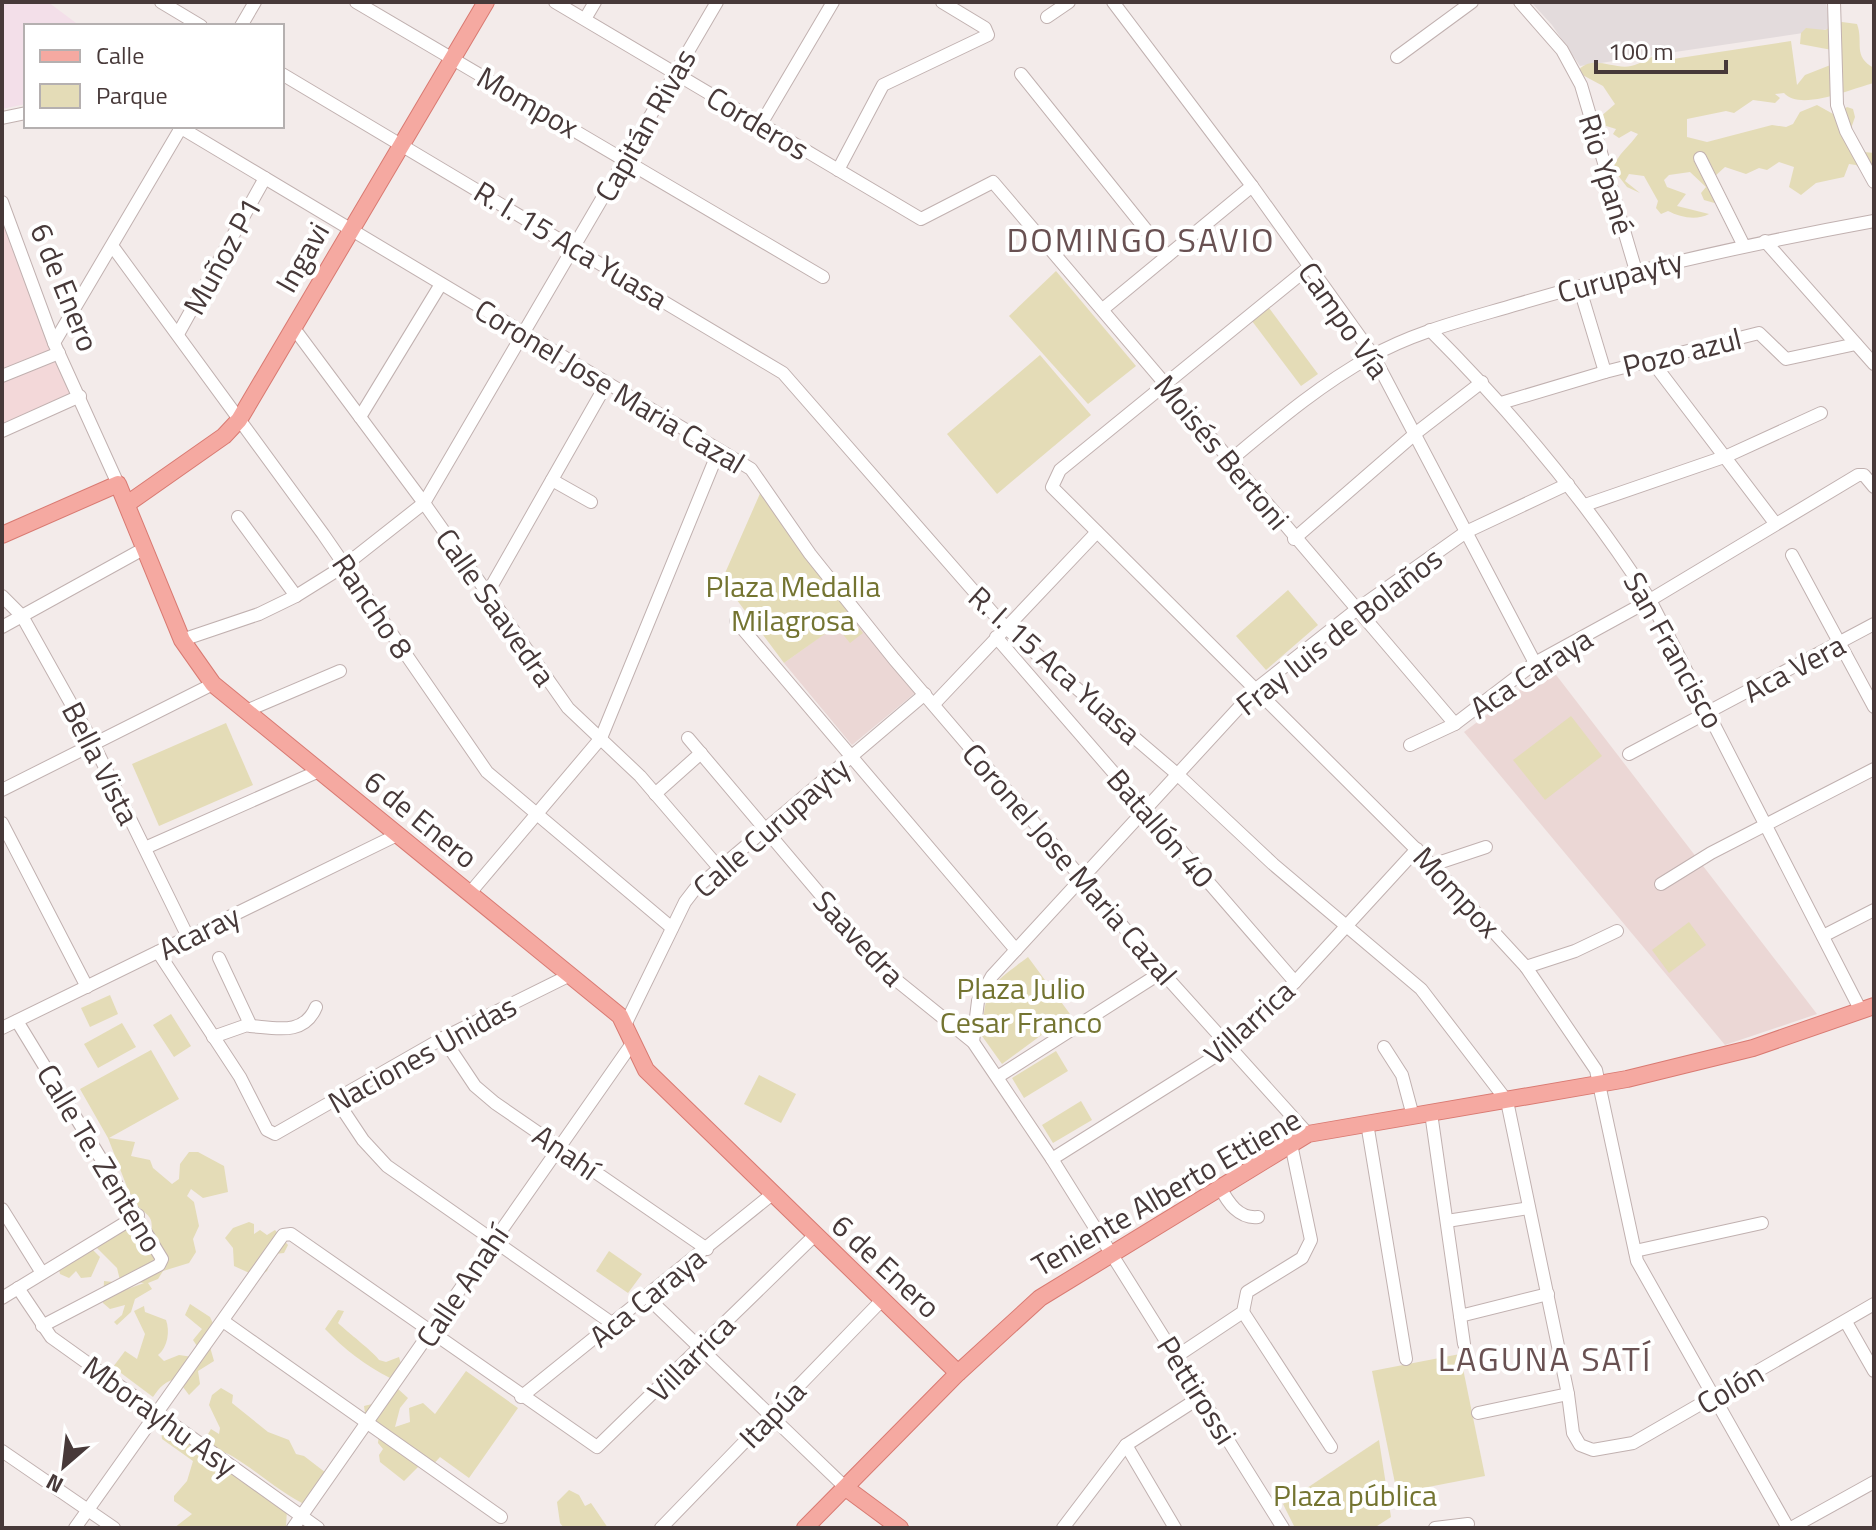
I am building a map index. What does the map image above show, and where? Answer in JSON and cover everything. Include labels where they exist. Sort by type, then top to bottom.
[{"type":"main road","name":"Ingavi","points":[[127,504],[224,436],[239,420],[486,2]]},
{"type":"main road","name":"6 de Enero","points":[[118,484],[182,640],[213,684],[620,1016],[631,1045],[646,1070],[771,1195],[958,1373]]},
{"type":"main road","points":[[2,535],[118,484]]},
{"type":"main road","name":"Teniente Alberto Ettiene","points":[[805,1528],[958,1373],[1040,1298],[1308,1134],[1599,1084],[1753,1048],[1867,1008]]},
{"type":"main road","points":[[846,1488],[900,1528]]},
{"type":"street","points":[[161,2],[198,24]]},
{"type":"street","points":[[242,24],[255,2]]},
{"type":"street","name":"Mompox","points":[[356,2],[626,158],[823,277]]},
{"type":"street","name":"Corderos","points":[[555,2],[921,219],[932,217],[989,182]]},
{"type":"street","points":[[585,19],[595,2]]},
{"type":"street","name":"Capitán Rivas","points":[[182,640],[259,614],[296,596],[344,566],[424,503],[717,2]]},
{"type":"street","points":[[761,124],[833,2]]},
{"type":"street","points":[[838,170],[883,85],[986,38],[988,31],[942,2]]},
{"type":"street","points":[[1047,17],[1069,2]]},
{"type":"street","name":"Campo Vía","points":[[1113,2],[1252,186],[1373,355],[1535,663]]},
{"type":"street","points":[[1397,57],[1472,2]]},
{"type":"street","name":"Rio Ypané","points":[[1520,2],[1562,50],[1581,85],[1636,271]]},
{"type":"street","points":[[1834,2],[1837,105],[1846,131],[1874,182]]},
{"type":"street","points":[[1021,74],[1167,256]]},
{"type":"street","name":"R. I. 15 Aca Yuasa","points":[[284,75],[783,373],[1006,628],[1177,774],[1346,927],[1421,989],[1507,1101],[1568,1394],[1573,1433],[1580,1445]]},
{"type":"street","points":[[2,118],[24,113]]},
{"type":"street","points":[[2,376],[56,348],[179,128]]},
{"type":"street","name":"Coronel Jose Maria Cazal","points":[[182,128],[751,469],[810,554],[929,699],[1162,972],[1308,1134]]},
{"type":"street","points":[[1700,158],[1743,244]]},
{"type":"street","name":"Muñoz P1","points":[[178,334],[265,178]]},
{"type":"street","name":"Moisés Bertoni","points":[[989,182],[1103,309],[1228,462],[1455,724]]},
{"type":"street","points":[[1103,309],[1252,186]]},
{"type":"street","name":"6 de Enero","points":[[2,202],[56,348],[118,484]]},
{"type":"street","name":"Curupayty","points":[[1228,462],[1321,387],[1373,355],[1430,330],[1579,286],[1743,244],[1874,221]]},
{"type":"street","points":[[1765,241],[1874,364]]},
{"type":"street","name":"Rancho 8","points":[[113,247],[344,566],[487,772],[672,928]]},
{"type":"street","points":[[1167,385],[1308,268]]},
{"type":"street","points":[[360,417],[441,284]]},
{"type":"street","points":[[1579,286],[1605,372]]},
{"type":"street","name":"Calle Saavedra","points":[[293,327],[424,503],[568,708],[655,794],[720,869]]},
{"type":"street","name":"San Francisco","points":[[1430,330],[1501,403],[1568,484],[1650,600],[1769,825],[1823,936],[1867,1008]]},
{"type":"street","name":"Pozo azul","points":[[1501,403],[1605,372],[1759,333],[1786,359],[1856,344]]},
{"type":"street","points":[[1651,360],[1775,523]]},
{"type":"street","points":[[1294,539],[1416,433],[1482,382]]},
{"type":"street","points":[[487,594],[607,383]]},
{"type":"street","name":"Mompox","points":[[1167,385],[1055,475],[1055,493],[1417,849],[1526,967],[1596,1070],[1635,1251],[1652,1292],[1790,1528]]},
{"type":"street","points":[[2,431],[80,396]]},
{"type":"street","points":[[1585,505],[1727,456],[1821,413]]},
{"type":"street","points":[[469,894],[601,738],[719,450]]},
{"type":"street","name":"Aca Caraya","points":[[1410,745],[1455,724],[1535,663],[1650,600],[1858,475],[1864,475],[1874,487]]},
{"type":"street","points":[[552,480],[591,502]]},
{"type":"street","name":"Fray luis de Bolaños","points":[[973,1042],[976,1013],[983,989],[1256,689],[1356,610],[1466,532],[1568,484]]},
{"type":"street","points":[[238,517],[296,596]]},
{"type":"street","name":"Calle Curupayty","points":[[625,1025],[672,928],[695,889],[850,758],[929,699],[1006,628],[1097,532]]},
{"type":"street","points":[[2,627],[145,548]]},
{"type":"street","points":[[1792,555],[1874,707]]},
{"type":"street","name":"Bella Vista","points":[[2,596],[22,616],[93,743],[188,937]]},
{"type":"street","points":[[736,621],[1016,950]]},
{"type":"street","name":"Aca Vera","points":[[1629,754],[1874,624]]},
{"type":"street","name":"Batallón 40","points":[[996,637],[1295,982]]},
{"type":"street","points":[[246,711],[340,671]]},
{"type":"street","points":[[2,790],[213,684]]},
{"type":"street","name":"Saavedra","points":[[688,738],[885,971],[973,1042],[999,1076],[1109,1253]]},
{"type":"street","points":[[655,794],[701,753]]},
{"type":"street","points":[[1661,884],[1711,853],[1874,769]]},
{"type":"street","points":[[145,848],[319,771]]},
{"type":"street","points":[[2,823],[87,987]]},
{"type":"street","name":"Acaray","points":[[2,1028],[397,835]]},
{"type":"street","points":[[1432,865],[1486,847]]},
{"type":"street","name":"Villarrica","points":[[1052,1159],[1230,1047],[1295,982],[1417,849]]},
{"type":"street","points":[[1823,936],[1874,910]]},
{"type":"street","points":[[1526,967],[1617,931]]},
{"type":"street","points":[[158,952],[213,1037],[250,1026],[297,1027],[308,1023],[316,1007]]},
{"type":"street","points":[[219,958],[250,1026]]},
{"type":"street","points":[[999,1076],[1162,972]]},
{"type":"street","name":"Naciones Unidas","points":[[213,1037],[267,1130],[275,1134],[443,1038],[570,975]]},
{"type":"street","name":"Calle Te. Zenteno","points":[[17,1021],[162,1253],[159,1265],[42,1326]]},
{"type":"street","name":"Anahí","points":[[443,1038],[475,1086],[557,1147],[707,1249]]},
{"type":"street","name":"Calle Anahí","points":[[297,1522],[631,1045]]},
{"type":"street","points":[[1384,1047],[1402,1075],[1413,1116]]},
{"type":"street","points":[[337,1101],[363,1140],[387,1166],[495,1238],[613,1324]]},
{"type":"street","points":[[1431,1113],[1464,1344]]},
{"type":"street","points":[[1367,1123],[1406,1359]]},
{"type":"street","points":[[1291,1144],[1311,1240],[1302,1258],[1247,1292],[1243,1312],[1331,1447]]},
{"type":"street","points":[[1220,1187],[1234,1210],[1248,1219],[1258,1217]]},
{"type":"street","name":"Aca Caraya","points":[[521,1397],[771,1195]]},
{"type":"street","points":[[1447,1221],[1529,1208]]},
{"type":"street","points":[[2,1209],[42,1273]]},
{"type":"street","points":[[2,1298],[138,1215]]},
{"type":"street","points":[[1635,1251],[1762,1223]]},
{"type":"street","points":[[75,1528],[283,1235],[291,1234],[521,1397]]},
{"type":"street","name":"Villarrica","points":[[521,1397],[594,1447],[601,1446],[814,1236]]},
{"type":"street","name":"Pettirossi","points":[[1109,1253],[1283,1528]]},
{"type":"street","name":"Mborayhu Asy","points":[[18,1288],[51,1337],[297,1522],[318,1528]]},
{"type":"street","points":[[1460,1316],[1548,1294]]},
{"type":"street","points":[[647,1297],[846,1488]]},
{"type":"street","name":"Itapúa","points":[[661,1528],[882,1300]]},
{"type":"street","name":"Colón","points":[[1580,1445],[1593,1450],[1633,1443],[1874,1304]]},
{"type":"street","points":[[1177,1356],[1243,1312]]},
{"type":"street","points":[[223,1321],[501,1517]]},
{"type":"street","points":[[1846,1322],[1874,1371]]},
{"type":"street","points":[[1478,1413],[1568,1394]]},
{"type":"street","points":[[1063,1528],[1126,1445],[1202,1396]]},
{"type":"street","points":[[1126,1445],[1175,1528]]},
{"type":"street","points":[[2,1451],[114,1528]]},
{"type":"street","points":[[1790,1528],[1874,1482]]},
{"type":"street","points":[[1435,1528],[1468,1524]]},
{"type":"shaded area","points":[[2,2],[48,2],[77,24],[24,24],[24,104],[2,109]]},
{"type":"shaded area","points":[[1531,2],[1826,2],[1830,29],[1580,66],[1552,25]]},
{"type":"shaded area","points":[[2,195],[81,395],[2,433]]},
{"type":"shaded area","points":[[853,613],[915,693],[852,745],[784,663]]},
{"type":"shaded area","points":[[1550,667],[1817,1014],[1725,1045],[1464,732]]},
{"type":"green space","points":[[1842,22],[1857,24],[1861,54],[1874,68],[1874,83],[1814,100],[1775,94],[1780,98],[1775,103],[1753,100],[1734,113],[1726,111],[1687,119],[1687,137],[1707,142],[1772,125],[1786,127],[1793,124],[1800,112],[1817,105],[1835,115],[1847,107],[1853,109],[1855,117],[1848,137],[1855,151],[1874,153],[1874,181],[1856,165],[1849,164],[1844,177],[1816,183],[1801,195],[1789,187],[1794,167],[1779,162],[1767,170],[1759,168],[1746,174],[1725,167],[1715,176],[1718,204],[1704,200],[1701,193],[1706,187],[1690,172],[1669,175],[1664,180],[1667,187],[1686,194],[1677,206],[1709,214],[1693,218],[1668,211],[1661,214],[1656,208],[1658,201],[1644,176],[1629,174],[1625,181],[1640,193],[1627,187],[1613,169],[1638,134],[1631,131],[1619,138],[1613,134],[1616,129],[1603,125],[1599,118],[1615,104],[1603,86],[1577,72],[1583,66],[1595,63],[1624,67],[1661,53],[1673,59],[1791,41],[1797,85],[1805,75],[1833,64],[1832,50],[1800,44],[1801,33],[1806,28],[1825,30]]},
{"type":"green space","points":[[1056,271],[1136,366],[1088,404],[1009,316]]},
{"type":"green space","points":[[1269,308],[1318,374],[1301,386],[1252,321]]},
{"type":"green space","points":[[1040,355],[1091,415],[997,494],[947,434]]},
{"type":"green space","name":"Plaza Medalla Milagrosa","points":[[762,489],[853,613],[850,616],[863,633],[850,643],[836,626],[784,663],[722,580]]},
{"type":"green space","points":[[1288,590],[1318,625],[1266,670],[1236,636]]},
{"type":"green space","points":[[1571,716],[1602,756],[1545,800],[1513,760]]},
{"type":"green space","points":[[226,723],[253,785],[159,826],[132,764]]},
{"type":"green space","points":[[1689,922],[1706,945],[1669,973],[1652,950]]},
{"type":"green space","name":"Plaza Julio Cesar Franco","points":[[1028,957],[1070,1014],[1002,1064],[982,1036],[985,1007],[997,982]]},
{"type":"green space","points":[[110,995],[118,1014],[90,1027],[81,1008]]},
{"type":"green space","points":[[171,1014],[191,1046],[174,1057],[153,1025]]},
{"type":"green space","points":[[122,1023],[136,1047],[98,1068],[84,1044]]},
{"type":"green space","points":[[151,1050],[179,1099],[109,1138],[135,1142],[131,1156],[150,1160],[153,1168],[172,1184],[179,1179],[180,1164],[189,1152],[198,1152],[224,1166],[228,1192],[203,1198],[191,1189],[187,1196],[194,1202],[199,1226],[193,1239],[196,1252],[189,1263],[163,1271],[158,1279],[148,1283],[152,1289],[135,1299],[131,1312],[117,1325],[114,1322],[122,1315],[125,1305],[110,1309],[103,1303],[104,1281],[113,1282],[125,1290],[144,1283],[120,1280],[117,1268],[97,1248],[97,1240],[130,1225],[143,1231],[143,1245],[150,1251],[152,1223],[125,1195],[127,1187],[108,1138],[80,1089]]},
{"type":"green space","points":[[1056,1051],[1068,1071],[1024,1098],[1012,1078]]},
{"type":"green space","points":[[759,1075],[796,1094],[781,1123],[744,1104]]},
{"type":"green space","points":[[1081,1101],[1092,1120],[1053,1143],[1042,1125]]},
{"type":"green space","points":[[249,1222],[254,1224],[254,1234],[260,1230],[267,1235],[275,1230],[288,1245],[284,1253],[274,1254],[267,1271],[258,1277],[234,1266],[233,1248],[225,1238],[233,1228]]},
{"type":"green space","points":[[90,1247],[100,1257],[91,1277],[81,1278],[76,1271],[69,1278],[60,1274],[56,1257]]},
{"type":"green space","points":[[609,1251],[642,1274],[628,1293],[596,1271]]},
{"type":"green space","points":[[190,1304],[210,1317],[216,1330],[210,1347],[214,1361],[198,1371],[200,1384],[189,1395],[177,1379],[163,1385],[153,1397],[113,1367],[125,1351],[137,1359],[145,1334],[134,1311],[144,1306],[145,1312],[166,1320],[167,1339],[158,1355],[164,1361],[179,1355],[193,1357],[199,1349],[193,1340],[202,1329],[185,1315]]},
{"type":"green space","points":[[338,1310],[344,1311],[338,1323],[379,1360],[386,1362],[399,1357],[401,1364],[390,1378],[356,1356],[325,1329]]},
{"type":"green space","points":[[1460,1354],[1485,1476],[1397,1493],[1372,1371]]},
{"type":"green space","points":[[466,1371],[518,1408],[469,1478],[440,1457],[431,1467],[419,1466],[404,1481],[380,1462],[379,1455],[383,1449],[378,1443],[380,1424],[365,1413],[364,1406],[376,1403],[397,1388],[408,1398],[400,1408],[395,1427],[410,1422],[409,1408],[423,1403],[435,1414]]},
{"type":"green space","points":[[221,1388],[233,1395],[232,1403],[268,1432],[289,1440],[296,1454],[304,1456],[330,1476],[312,1508],[204,1441],[211,1429],[219,1434],[220,1428],[209,1405],[212,1395]]},
{"type":"green space","points":[[161,1431],[193,1444],[219,1468],[230,1469],[287,1509],[286,1528],[174,1528],[192,1514],[174,1501],[174,1496],[187,1481],[193,1461],[162,1439]]},
{"type":"green space","name":"Plaza pública","points":[[1379,1440],[1391,1517],[1374,1528],[1295,1528],[1283,1504]]},
{"type":"green space","points":[[569,1490],[579,1495],[585,1506],[591,1503],[608,1528],[564,1528],[560,1523],[557,1502]]},
{"type":"district","name":"DOMINGO SAVIO","points":[[1141,239]]},
{"type":"district","name":"LAGUNA SATÍ","points":[[1545,1358]]}]
